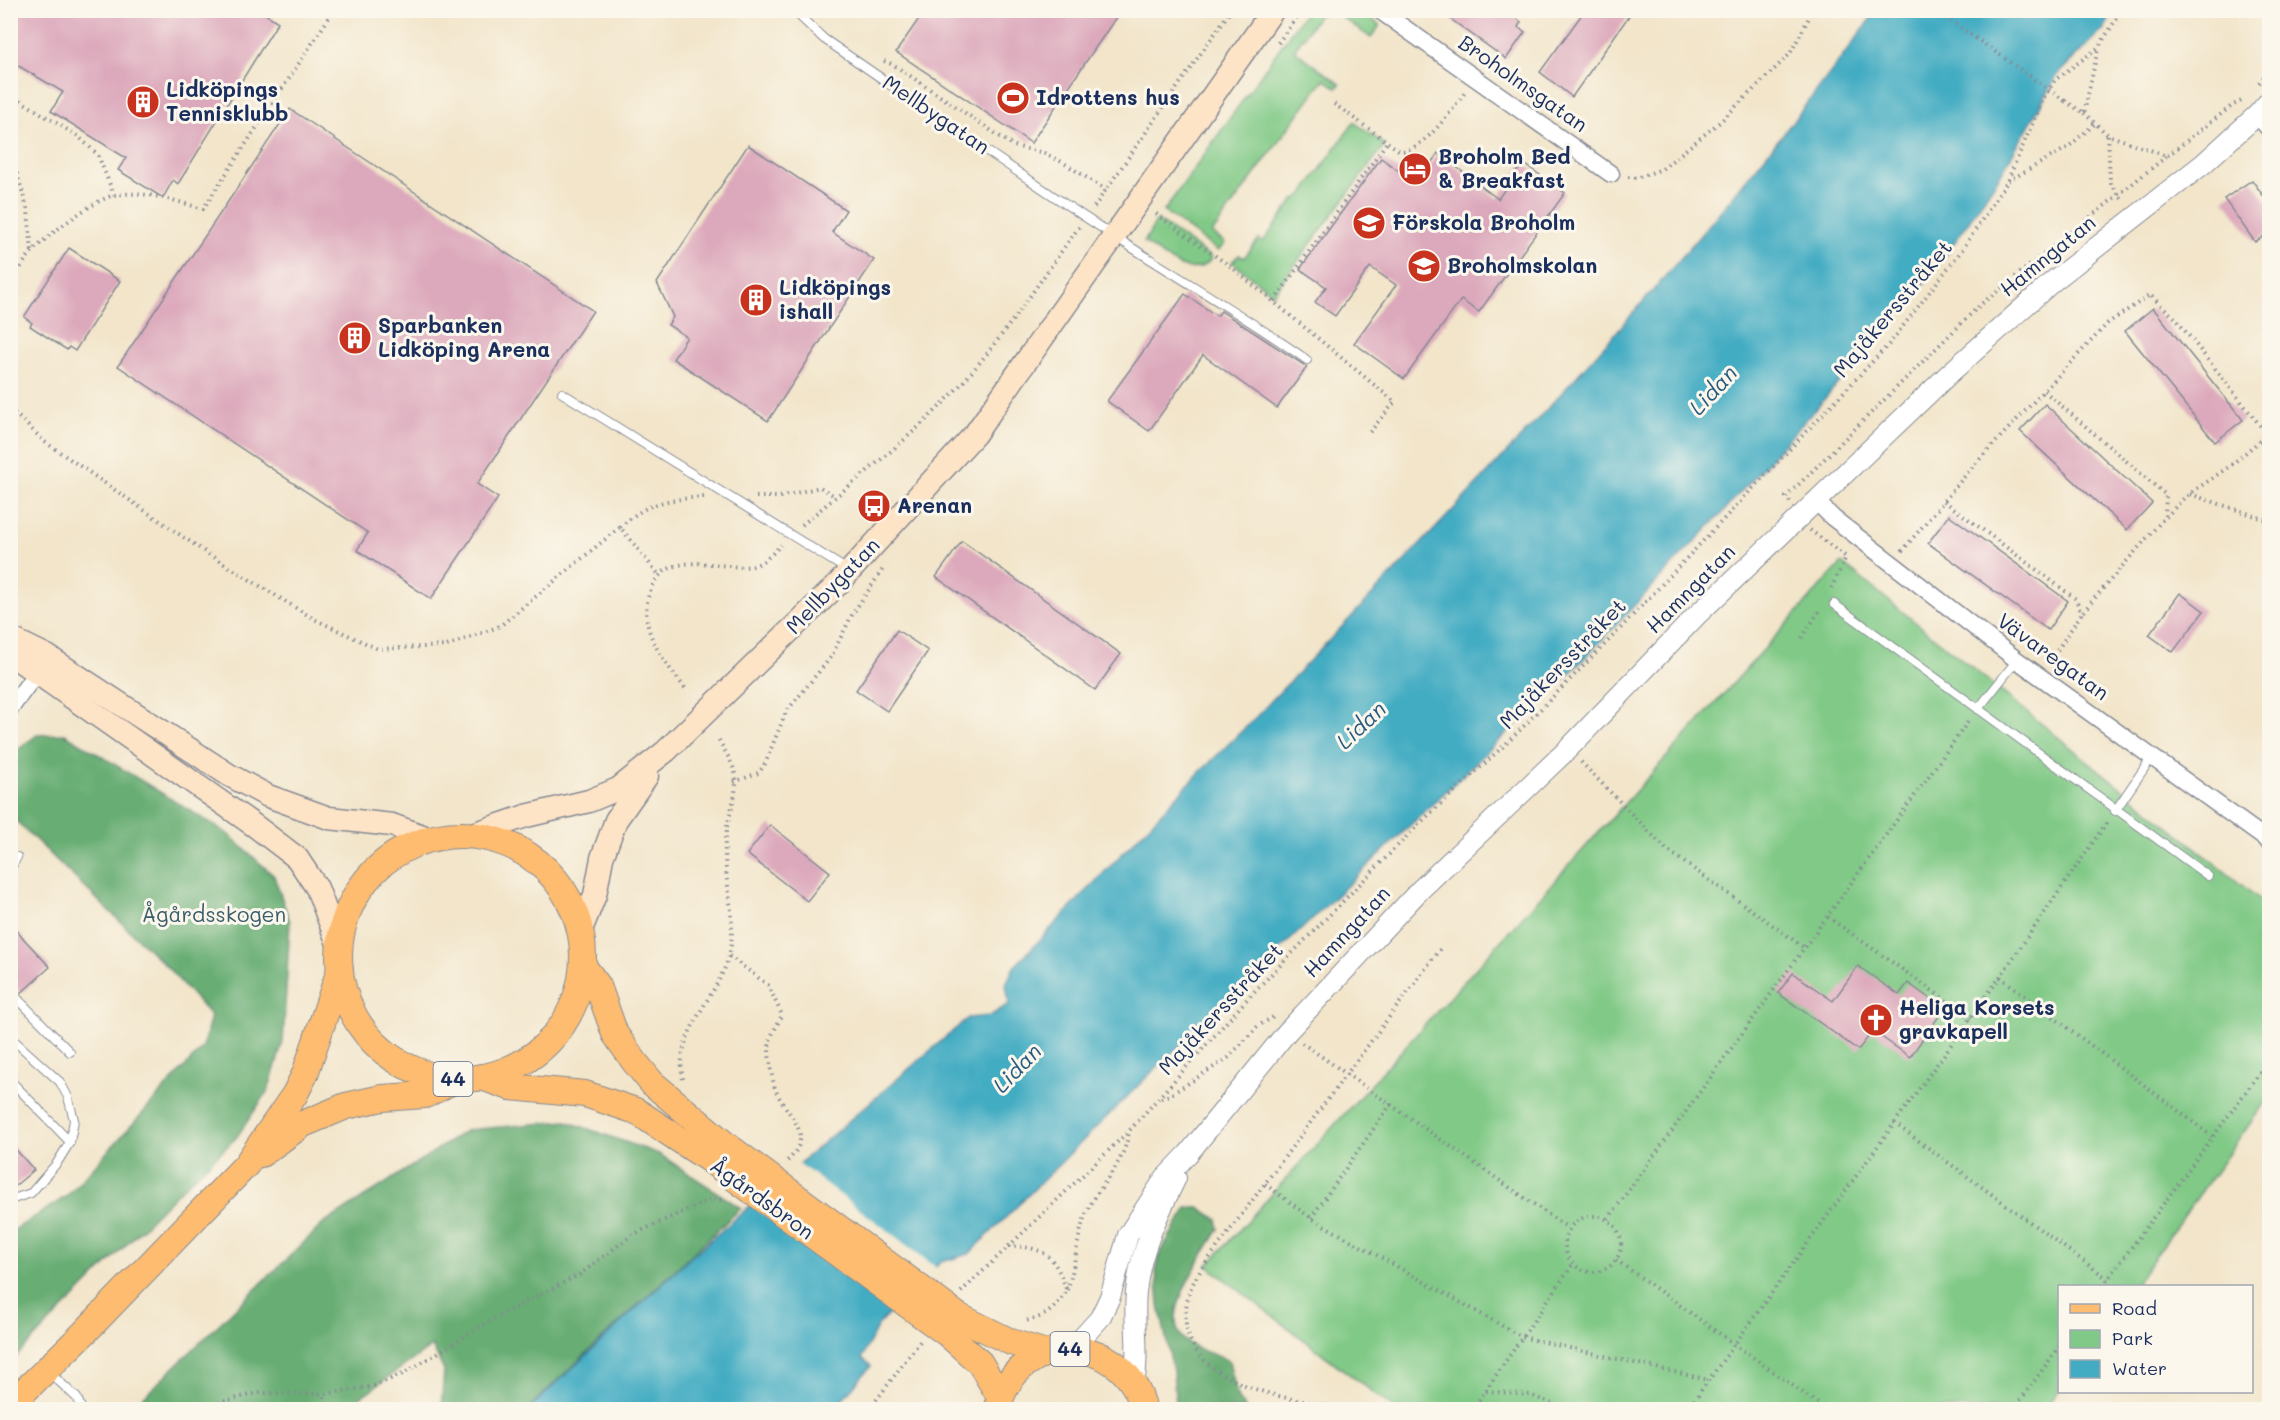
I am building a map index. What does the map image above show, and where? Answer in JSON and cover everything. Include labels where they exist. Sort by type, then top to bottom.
[{"type":"main road","name":"Mellbygatan","points":[[470,835],[526,816],[579,804],[618,789],[666,751],[850,571],[975,434],[1113,234],[1273,10]]},
{"type":"main road","points":[[10,638],[297,858],[317,888],[339,958]]},
{"type":"main road","points":[[10,654],[42,664],[268,796],[328,818],[392,825],[431,838]]},
{"type":"main road","name":"Mellbygatan","points":[[581,930],[595,895],[602,858],[616,820],[666,751]]},
{"type":"main road","name":"44","points":[[10,1405],[246,1165],[295,1094],[305,1074],[339,958],[351,906],[368,877],[393,856],[431,838],[470,835],[492,838],[513,846],[540,864],[563,889],[581,930],[583,966],[579,992],[568,1017],[552,1039],[532,1057],[508,1070],[470,1078],[424,1095],[382,1098],[346,1106],[303,1124],[246,1165]]},
{"type":"main road","name":"44","points":[[339,958],[352,1012],[378,1047],[415,1070],[470,1078]]},
{"type":"main road","name":"Ågårdsbron","points":[[583,966],[598,986],[615,1034],[634,1061],[716,1151],[945,1328],[980,1363],[998,1403]]},
{"type":"main road","name":"Ågårdsbron","points":[[470,1078],[510,1087],[585,1094],[636,1111],[716,1151]]},
{"type":"main road","name":"Ågårdsbron","points":[[945,1328],[1011,1342],[1046,1353]]},
{"type":"main road","name":"44","points":[[998,1403],[1018,1370],[1046,1353],[1072,1349],[1108,1359],[1134,1384],[1144,1410]]},
{"type":"street","name":"Broholmsgatan","points":[[1379,10],[1611,174]]},
{"type":"street","name":"Hamngatan","points":[[1188,1154],[1291,1028],[1420,890],[1568,749],[1697,615],[1815,500],[2005,322],[2266,112]]},
{"type":"street","name":"Vävaregatan","points":[[1815,500],[1833,518],[2017,660],[2270,842]]},
{"type":"street","points":[[10,709],[42,664]]},
{"type":"street","points":[[1072,1349],[1100,1318],[1110,1297],[1128,1235],[1165,1178],[1188,1154]]},
{"type":"street","points":[[1134,1384],[1138,1364],[1136,1292],[1141,1261],[1152,1227],[1188,1154]]},
{"type":"lane","name":"Mellbygatan","points":[[794,10],[824,39],[1113,234]]},
{"type":"lane","points":[[1113,234],[1253,322],[1307,360]]},
{"type":"lane","points":[[562,393],[850,571]]},
{"type":"lane","points":[[1834,604],[2115,811],[2208,876]]},
{"type":"lane","points":[[1978,709],[2017,660]]},
{"type":"lane","points":[[2115,811],[2152,757]]},
{"type":"lane","points":[[10,870],[16,857]]},
{"type":"lane","points":[[10,991],[70,1052]]},
{"type":"lane","points":[[10,1037],[60,1082],[69,1097],[74,1120],[70,1142],[57,1162],[31,1192],[10,1200]]},
{"type":"lane","points":[[10,1080],[70,1142]]},
{"type":"lane","points":[[46,1370],[77,1398],[82,1410]]},
{"type":"path","points":[[10,282],[32,251],[95,202],[114,195],[168,199],[203,210],[334,10]]},
{"type":"path","points":[[685,688],[660,656],[650,635],[646,618],[647,599],[660,575],[672,567],[685,564],[715,563],[751,567],[771,555],[791,535],[881,463],[964,381],[1017,314],[1087,217],[1231,10]]},
{"type":"path","points":[[1611,174],[1636,178],[1662,169],[1721,121],[1790,54],[1814,10]]},
{"type":"path","points":[[1936,10],[2097,122],[2108,135],[2167,156]]},
{"type":"path","name":"Majåkersstråket","points":[[963,1290],[1129,1131],[1249,997],[1419,824],[1510,740],[1890,343],[1962,250],[2007,182],[2043,99],[2055,80],[2098,48],[2121,10]]},
{"type":"path","points":[[2084,113],[2098,48]]},
{"type":"path","points":[[874,57],[894,65],[1014,146],[1044,153],[1106,190]]},
{"type":"path","points":[[1334,104],[1400,151],[1407,152],[1434,132],[1475,78]]},
{"type":"path","points":[[10,94],[79,137],[98,155],[114,195]]},
{"type":"path","points":[[1802,638],[1827,599],[1846,557],[1814,535],[1785,497],[1980,305],[2233,105],[2247,99],[2266,112]]},
{"type":"path","points":[[2007,182],[2067,148],[2097,122]]},
{"type":"path","points":[[2108,135],[2110,182],[2135,217]]},
{"type":"path","points":[[1274,301],[1387,142]]},
{"type":"path","points":[[10,150],[28,211],[32,251]]},
{"type":"path","points":[[1156,214],[1234,268],[1395,402],[1368,434]]},
{"type":"path","points":[[1892,563],[1944,500],[2108,323],[2150,295],[2174,317],[2268,435],[2230,466],[2189,494],[2165,517],[2080,614],[2041,676]]},
{"type":"path","points":[[2044,391],[2166,495],[2165,517]]},
{"type":"path","points":[[10,409],[45,442],[208,554],[314,618],[378,649],[447,646],[500,626],[620,527],[660,575]]},
{"type":"path","points":[[2189,494],[2270,521]]},
{"type":"path","points":[[1944,500],[2076,599],[2080,614]]},
{"type":"path","points":[[1608,1219],[1978,709]]},
{"type":"path","points":[[682,1077],[684,1053],[696,1018],[729,956],[732,922],[725,840],[734,807],[735,773],[717,736]]},
{"type":"path","points":[[1568,749],[1667,850],[1806,949]]},
{"type":"path","points":[[1687,1410],[1971,1018],[2115,811]]},
{"type":"path","points":[[1828,917],[1971,1018]]},
{"type":"path","points":[[1375,1410],[1301,1402],[1274,1396],[1243,1384],[1216,1369],[1193,1350],[1186,1317],[1189,1293],[1204,1265],[1440,949]]},
{"type":"path","points":[[729,956],[768,985],[782,1015],[769,1043],[775,1088],[799,1126],[800,1143],[793,1155]]},
{"type":"path","points":[[2000,977],[2212,1137]]},
{"type":"path","points":[[1158,1098],[1170,1095],[1228,1058],[1258,1026],[1271,1016],[1283,1016],[1291,1028],[1346,1073],[1568,1228]]},
{"type":"path","points":[[2104,1285],[2270,1059]]},
{"type":"path","points":[[1311,1218],[1391,1104]]},
{"type":"path","points":[[1894,1123],[2109,1279]]},
{"type":"path","points":[[1015,1322],[1042,1318],[1058,1304],[1067,1291],[1074,1270],[1086,1213],[1126,1151],[1129,1131]]},
{"type":"path","points":[[1265,1184],[1311,1218],[1522,1337],[1709,1380]]},
{"type":"path","points":[[189,1410],[258,1393],[324,1394],[371,1387],[404,1374],[502,1314],[579,1275],[632,1235],[711,1199],[730,1201]]},
{"type":"path","points":[[1595,1215],[1608,1219],[1619,1231],[1622,1248],[1616,1260],[1604,1270],[1589,1272],[1573,1264],[1566,1256],[1563,1243],[1568,1228],[1580,1218],[1595,1215]]},
{"type":"path","points":[[1007,1246],[1031,1246],[1048,1255],[1057,1265],[1067,1291]]},
{"type":"path","points":[[1616,1260],[1827,1410]]},
{"type":"path","points":[[1472,1410],[1573,1264]]},
{"type":"path","points":[[869,1410],[945,1328]]},
{"type":"path","points":[[2013,1410],[2058,1349]]},
{"type":"path","points":[[1485,1391],[1530,1395],[1568,1410]]},
{"type":"path","points":[[324,1394],[324,1410]]},
{"type":"green space","points":[[1306,11],[1360,11],[1380,25],[1371,38],[1336,13],[1319,15],[1294,50],[1340,84],[1337,88],[1324,79],[1212,233],[1225,243],[1218,251],[1164,211]]},
{"type":"green space","points":[[1354,122],[1385,145],[1273,294],[1232,262],[1239,255],[1244,258],[1259,239],[1263,242],[1293,201],[1302,195]]},
{"type":"green space","points":[[11,211],[20,241],[10,244]]},
{"type":"green space","points":[[1157,220],[1212,258],[1204,265],[1187,268],[1160,254],[1144,242]]},
{"type":"green space","points":[[1842,563],[2269,907],[2269,1097],[2135,1285],[2058,1285],[2058,1390],[2045,1409],[1395,1409],[1207,1266]]},
{"type":"green space","name":"Ågårdsskogen","points":[[65,734],[227,833],[274,876],[290,922],[283,1042],[268,1091],[236,1138],[178,1192],[11,1362],[11,1232],[67,1196],[203,1047],[211,1016],[167,967],[11,816],[11,755],[37,735]]},
{"type":"green space","points":[[566,1121],[659,1154],[741,1208],[527,1409],[441,1409],[444,1371],[432,1346],[344,1409],[131,1409],[323,1224],[467,1130]]},
{"type":"green space","points":[[1187,1208],[1200,1208],[1217,1219],[1219,1229],[1181,1296],[1176,1324],[1184,1340],[1203,1351],[1229,1361],[1238,1399],[1246,1409],[1176,1409],[1173,1371],[1159,1305],[1156,1272],[1160,1252]]},
{"type":"water","name":"Lidan","points":[[1876,11],[2114,11],[2104,29],[2059,73],[2001,174],[1937,268],[1828,395],[1722,513],[1578,665],[1150,1074],[969,1254],[941,1262],[879,1324],[862,1358],[871,1366],[834,1409],[528,1410],[693,1255],[968,1018],[990,1016],[1009,1004],[1006,984],[1014,967],[1416,549],[1577,376],[1732,198]]},
{"type":"pier","points":[[797,1162],[938,1269],[894,1313],[749,1203]]},
{"type":"building","name":"Lidköpings Tennisklubb","points":[[15,10],[259,10],[278,22],[178,184],[173,180],[163,198],[118,170],[126,158],[51,111],[63,92],[10,61],[10,19]]},
{"type":"building","name":"Idrottens hus","points":[[925,10],[1121,10],[1031,143],[896,52]]},
{"type":"building","points":[[1438,10],[1505,10],[1521,22],[1518,27],[1525,32],[1506,59]]},
{"type":"building","points":[[1585,10],[1633,10],[1572,97],[1540,72]]},
{"type":"building","name":"Sparbanken Lidköping Arena","points":[[290,109],[593,311],[477,484],[498,498],[431,599],[357,550],[368,533],[118,366]]},
{"type":"building","name":"Lidköpings ishall","points":[[748,145],[846,210],[832,232],[874,260],[768,421],[673,359],[687,337],[668,325],[673,317],[657,283]]},
{"type":"building","name":"Broholmskolan","points":[[1438,153],[1498,199],[1523,163],[1565,193],[1479,312],[1461,300],[1404,379],[1354,343],[1396,285],[1370,267],[1335,316],[1315,302],[1326,287],[1300,269],[1381,158],[1399,171],[1405,163],[1423,175]]},
{"type":"building","points":[[2252,180],[2270,205],[2270,232],[2255,242],[2224,199]]},
{"type":"building","points":[[69,248],[120,281],[75,351],[69,347],[67,350],[30,326],[32,323],[24,317]]},
{"type":"building","points":[[1185,294],[1217,316],[1221,311],[1307,367],[1277,408],[1203,355],[1149,431],[1107,401]]},
{"type":"building","points":[[2153,308],[2243,420],[2215,442],[2125,331]]},
{"type":"building","points":[[2045,404],[2152,503],[2127,530],[2020,431]]},
{"type":"building","points":[[1949,515],[2068,601],[2048,630],[1928,543]]},
{"type":"building","points":[[962,541],[1121,654],[1095,690],[936,577]]},
{"type":"building","points":[[2180,593],[2204,611],[2173,652],[2149,635]]},
{"type":"building","points":[[897,630],[928,651],[887,711],[856,690]]},
{"type":"building","points":[[770,825],[830,872],[807,901],[747,854]]},
{"type":"building","points":[[10,924],[50,967],[21,993],[10,985]]},
{"type":"building","name":"Heliga Korsets gravkapell","points":[[1858,966],[1899,995],[1908,983],[1944,1009],[1910,1057],[1873,1031],[1858,1050],[1778,993],[1793,973],[1833,1001]]},
{"type":"building","points":[[10,1143],[34,1170],[10,1190]]},
{"type":"place","name":"Idrottens hus","points":[[1013,98]]},
{"type":"place","name":"Lidköpings Tennisklubb","points":[[143,102]]},
{"type":"place","name":"Broholm Bed & Breakfast","points":[[1415,169]]},
{"type":"place","name":"Förskola Broholm","points":[[1369,223]]},
{"type":"place","name":"Broholmskolan","points":[[1424,266]]},
{"type":"place","name":"Lidköpings ishall","points":[[756,300]]},
{"type":"place","name":"Sparbanken Lidköping Arena","points":[[355,338]]},
{"type":"place","name":"Arenan","points":[[874,506]]},
{"type":"place","name":"Heliga Korsets gravkapell","points":[[1876,1020]]}]
